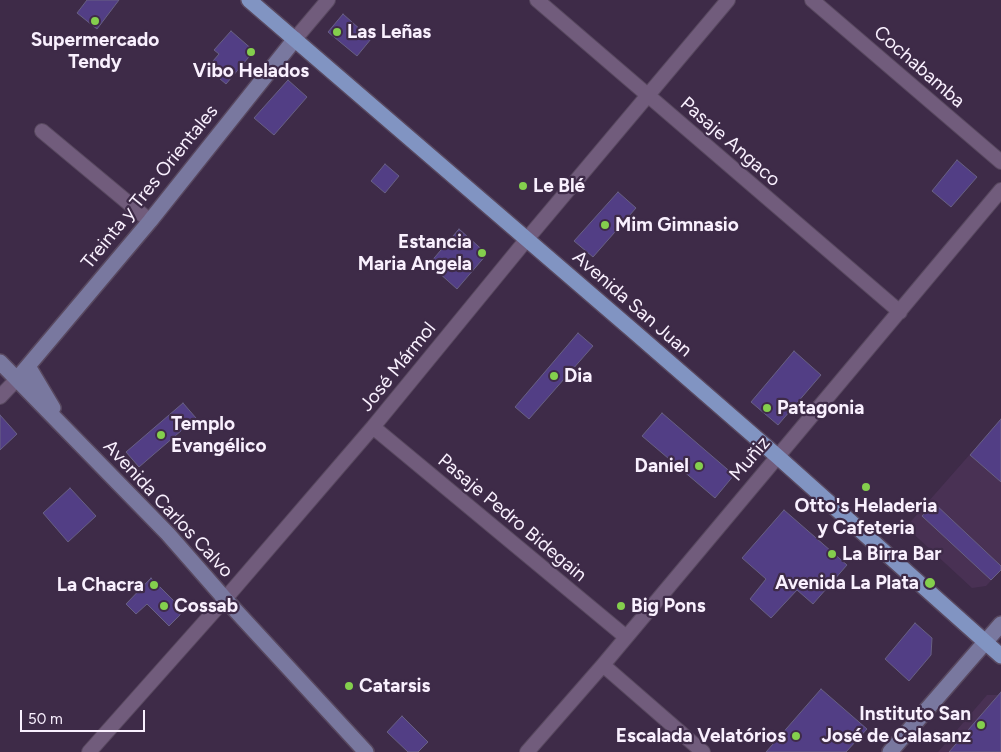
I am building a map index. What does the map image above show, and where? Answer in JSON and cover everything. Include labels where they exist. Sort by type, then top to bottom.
[{"type":"main road","name":"Avenida San Juan","points":[[249,0],[777,456],[1001,656]]},
{"type":"main road","name":"Treinta y Tres Orientales","points":[[17,379],[150,221],[295,39]]},
{"type":"main road","name":"Avenida Carlos Calvo","points":[[0,362],[168,534],[225,599],[366,752]]},
{"type":"main road","points":[[28,366],[67,430]]},
{"type":"main road","points":[[890,752],[1001,624]]},
{"type":"street","name":"Treinta y Tres Orientales","points":[[295,39],[328,0]]},
{"type":"street","name":"Pasaje Angaco","points":[[537,0],[900,312]]},
{"type":"street","name":"José Mármol","points":[[89,752],[225,599],[373,427],[527,239],[728,0]]},
{"type":"street","name":"Cochabamba","points":[[812,0],[1001,162]]},
{"type":"street","points":[[42,130],[150,221]]},
{"type":"street","name":"Muñiz","points":[[527,752],[603,665],[1001,190]]},
{"type":"street","name":"Treinta y Tres Orientales","points":[[0,397],[17,379]]},
{"type":"street","name":"Pasaje Pedro Bidegain","points":[[373,427],[626,637]]},
{"type":"street","points":[[603,665],[703,752]]},
{"type":"shaded area","points":[[1001,419],[1001,570],[986,586],[972,588],[906,527]]},
{"type":"shaded area","name":"Instituto San José de Calasanz","points":[[987,695],[998,695],[1001,697],[1001,752],[938,752]]},
{"type":"building","name":"Supermercado Tendy","points":[[87,0],[119,0],[97,29],[77,13]]},
{"type":"building","points":[[343,14],[371,39],[357,56],[328,32]]},
{"type":"building","points":[[231,31],[254,51],[226,84],[207,68],[219,54],[214,50]]},
{"type":"building","points":[[288,80],[307,97],[274,135],[254,118]]},
{"type":"building","points":[[957,160],[977,177],[951,207],[932,191]]},
{"type":"building","points":[[385,164],[399,176],[385,193],[371,181]]},
{"type":"building","name":"Mim Gimnasio","points":[[618,192],[636,208],[593,257],[574,241]]},
{"type":"building","points":[[459,229],[487,254],[457,289],[429,264]]},
{"type":"building","name":"Dia","points":[[578,333],[593,346],[529,419],[515,407]]},
{"type":"building","points":[[794,351],[821,375],[778,425],[751,402]]},
{"type":"building","name":"Templo Evangélico","points":[[183,403],[196,418],[139,467],[126,452]]},
{"type":"building","name":"Daniel","points":[[662,413],[734,475],[715,498],[642,436]]},
{"type":"building","points":[[0,415],[17,434],[0,450]]},
{"type":"building","points":[[1001,419],[1001,482],[970,455]]},
{"type":"building","points":[[70,488],[96,516],[68,542],[43,513]]},
{"type":"building","points":[[934,503],[1001,566],[1001,570],[991,580],[922,516]]},
{"type":"building","points":[[784,510],[847,565],[813,604],[797,590],[771,618],[750,599],[766,579],[742,558]]},
{"type":"building","points":[[151,578],[181,608],[180,615],[169,626],[147,604],[136,614],[126,604]]},
{"type":"building","points":[[915,623],[932,638],[931,655],[909,681],[885,659]]},
{"type":"building","points":[[821,689],[867,729],[846,752],[766,752]]},
{"type":"building","name":"Instituto San José de Calasanz","points":[[1001,692],[1001,752],[949,752]]},
{"type":"building","points":[[402,716],[428,742],[418,752],[408,752],[387,732]]},
{"type":"place","name":"Supermercado Tendy","points":[[95,21]]},
{"type":"place","name":"Las Leñas","points":[[337,32]]},
{"type":"place","name":"Vibo Helados","points":[[251,52]]},
{"type":"place","name":"Le Blé","points":[[523,186]]},
{"type":"place","name":"Mim Gimnasio","points":[[605,225]]},
{"type":"place","name":"Estancia Maria Angela","points":[[482,253]]},
{"type":"place","name":"Dia","points":[[554,376]]},
{"type":"place","name":"Patagonia","points":[[767,408]]},
{"type":"place","name":"Templo Evangélico","points":[[161,435]]},
{"type":"place","name":"Daniel","points":[[699,466]]},
{"type":"place","name":"Otto's Heladeria y Cafeteria","points":[[866,487]]},
{"type":"place","name":"La Birra Bar","points":[[832,554]]},
{"type":"place","name":"Avenida La Plata","points":[[930,583]]},
{"type":"place","name":"La Chacra","points":[[154,585]]},
{"type":"place","name":"Cossab","points":[[164,606]]},
{"type":"place","name":"Big Pons","points":[[621,606]]},
{"type":"place","name":"Catarsis","points":[[349,686]]},
{"type":"place","name":"Instituto San José de Calasanz","points":[[981,725]]},
{"type":"place","name":"Escalada Velatórios","points":[[796,736]]}]
